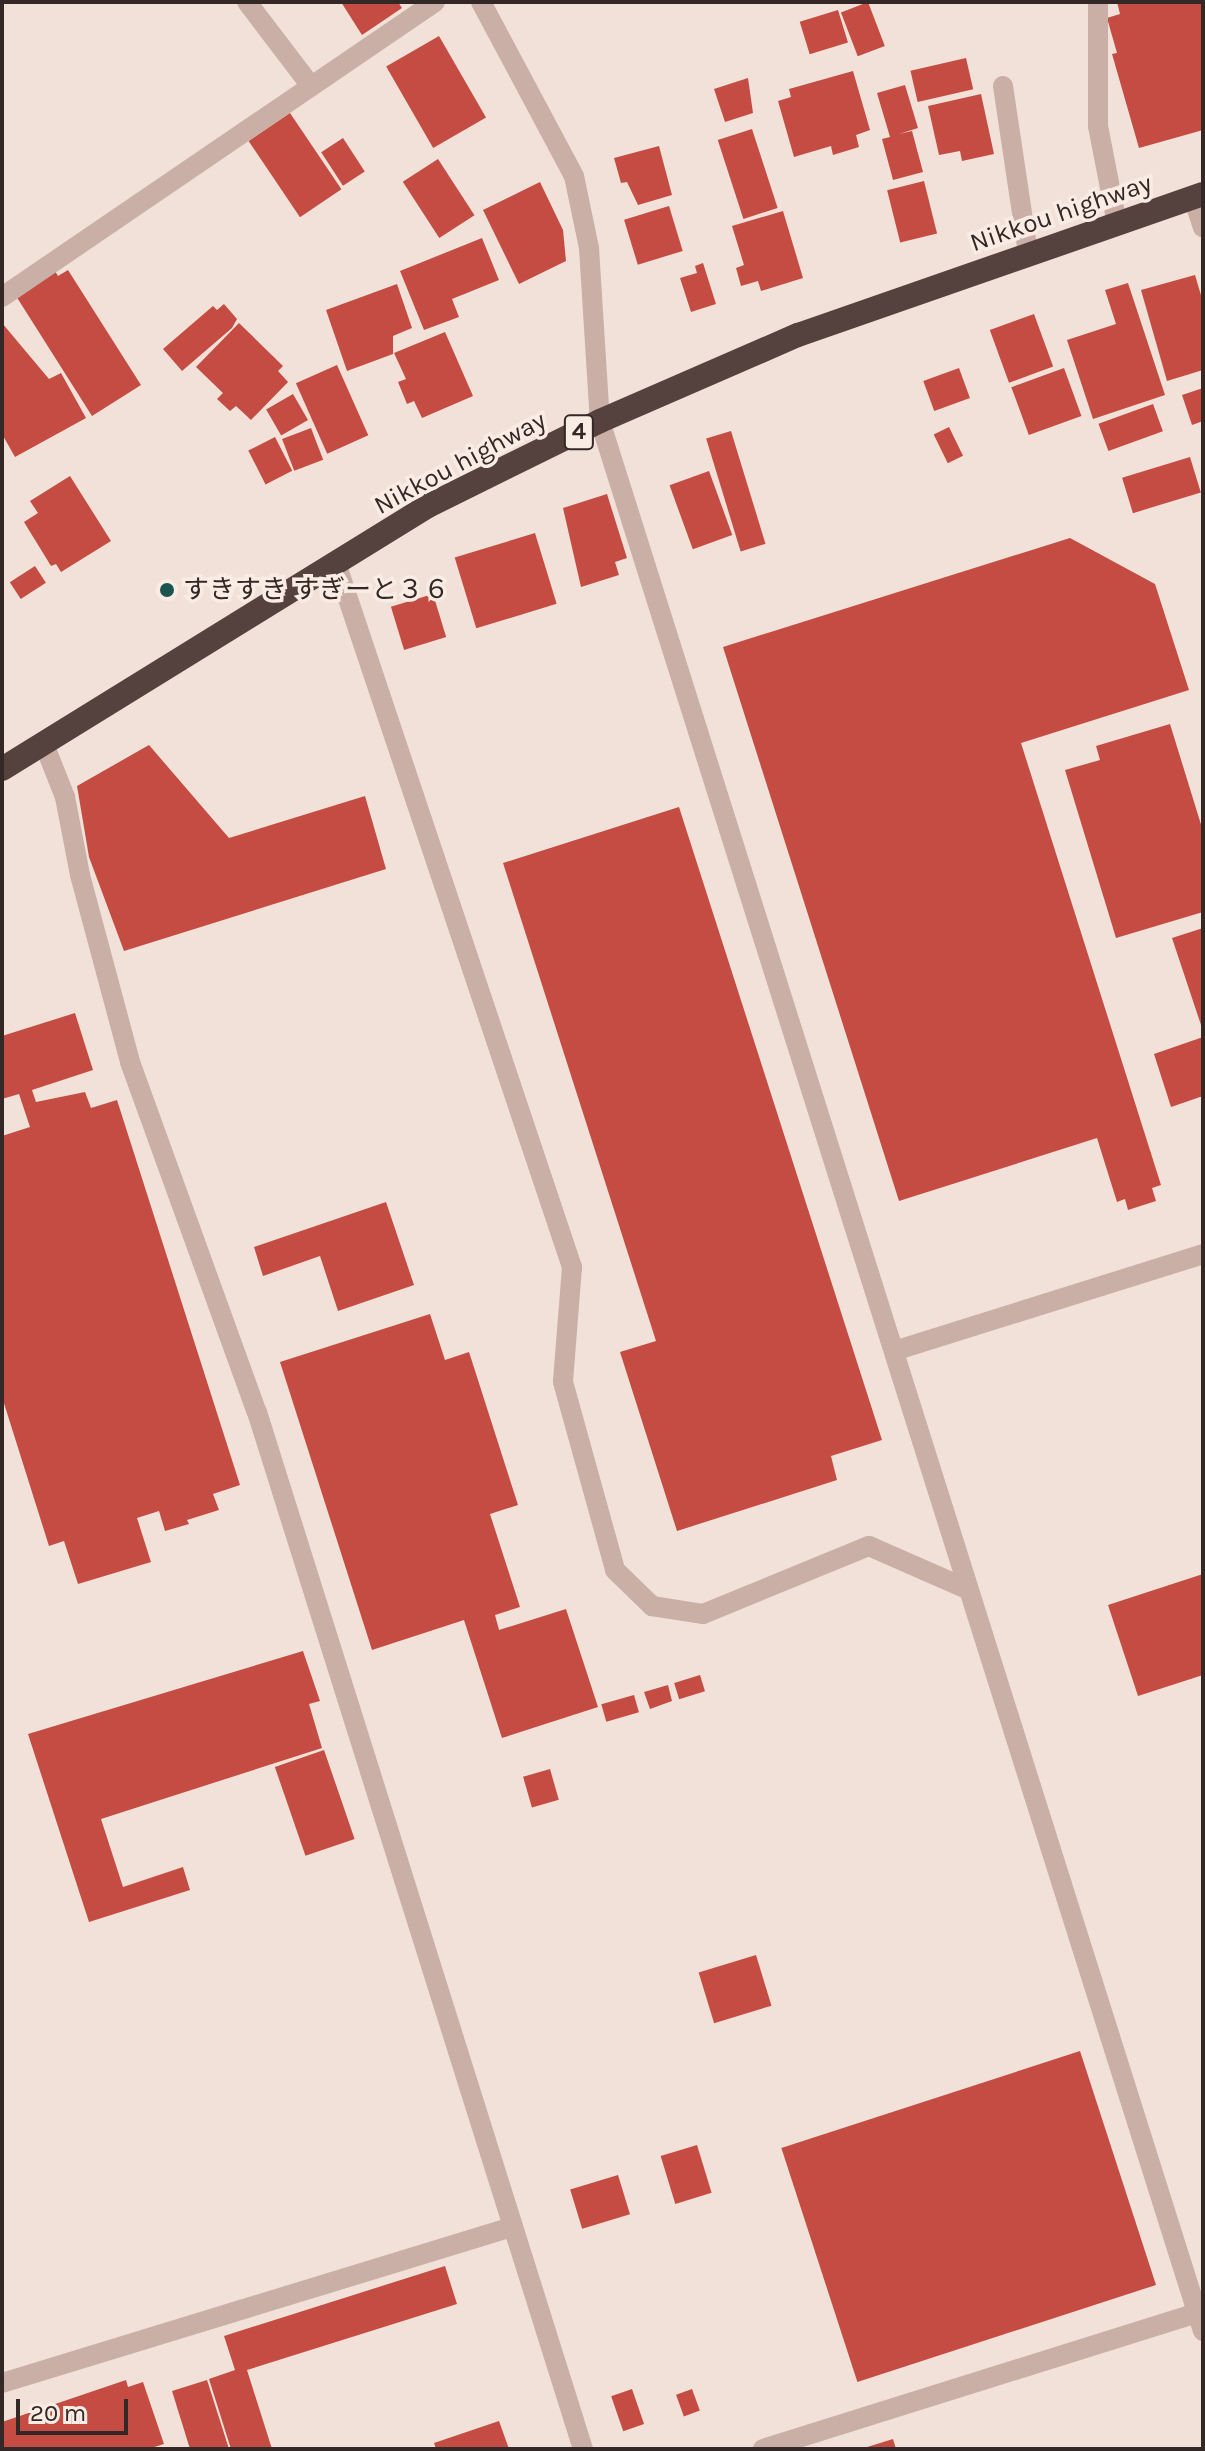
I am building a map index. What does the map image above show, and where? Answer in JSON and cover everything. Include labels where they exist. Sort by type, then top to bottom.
[{"type":"highway","name":"Nikkou highway","points":[[2,769],[428,506],[600,421],[798,335],[1198,195]]},
{"type":"street","points":[[247,2],[311,86]]},
{"type":"street","points":[[2,297],[435,2]]},
{"type":"street","points":[[481,2],[574,176],[589,248],[600,421],[967,1589],[1201,2319],[763,2449]]},
{"type":"street","points":[[1098,2],[1098,126],[1117,224]]},
{"type":"street","points":[[1003,86],[1028,254]]},
{"type":"street","points":[[1198,195],[1203,227]]},
{"type":"street","points":[[336,563],[572,1267],[563,1382],[615,1570],[652,1606],[703,1614],[869,1546],[967,1589]]},
{"type":"street","points":[[44,744],[65,797],[130,1062],[257,1412],[583,2449]]},
{"type":"street","points":[[894,1351],[1203,1254]]},
{"type":"street","points":[[2,2383],[512,2227]]},
{"type":"building","points":[[341,2],[398,2],[402,8],[362,35]]},
{"type":"building","points":[[868,2],[885,46],[858,56],[841,12]]},
{"type":"building","points":[[1117,2],[1203,2],[1203,130],[1139,148],[1112,54],[1117,53],[1107,18],[1120,14]]},
{"type":"building","points":[[838,10],[848,43],[810,54],[800,22]]},
{"type":"building","points":[[439,36],[486,117],[433,148],[386,66]]},
{"type":"building","points":[[966,58],[973,89],[918,102],[910,71]]},
{"type":"building","points":[[853,71],[870,130],[856,135],[859,147],[833,155],[831,146],[794,157],[778,101],[791,97],[789,89]]},
{"type":"building","points":[[748,78],[753,113],[725,122],[714,89]]},
{"type":"building","points":[[905,85],[918,128],[899,134],[912,131],[923,172],[893,180],[882,139],[890,137],[877,93]]},
{"type":"building","points":[[981,94],[994,154],[962,161],[960,151],[939,155],[928,106]]},
{"type":"building","points":[[290,113],[341,189],[300,217],[249,141]]},
{"type":"building","points":[[752,129],[778,208],[743,219],[718,140]]},
{"type":"building","points":[[343,138],[365,172],[343,186],[321,152]]},
{"type":"building","points":[[659,146],[672,195],[638,205],[627,182],[621,183],[614,158]]},
{"type":"building","points":[[438,159],[474,215],[439,238],[403,182]]},
{"type":"building","points":[[924,181],[937,233],[900,243],[887,190]]},
{"type":"building","points":[[540,182],[563,230],[566,261],[519,284],[483,210]]},
{"type":"building","points":[[669,206],[683,251],[638,265],[624,220]]},
{"type":"building","points":[[783,211],[803,278],[761,291],[758,281],[741,286],[736,268],[744,265],[732,226]]},
{"type":"building","points":[[482,238],[499,280],[452,299],[459,317],[424,330],[400,271]]},
{"type":"building","points":[[703,263],[716,304],[691,312],[680,278],[697,273],[695,266]]},
{"type":"building","points":[[68,270],[141,385],[92,416],[16,296],[55,271],[58,276]]},
{"type":"building","points":[[1195,275],[1203,302],[1203,370],[1167,381],[1141,290]]},
{"type":"building","points":[[1128,283],[1165,395],[1093,419],[1067,340],[1116,324],[1105,290]]},
{"type":"building","points":[[397,284],[412,328],[393,336],[393,354],[347,371],[326,310]]},
{"type":"building","points":[[224,304],[237,319],[232,328],[182,371],[163,349],[213,306],[217,310]]},
{"type":"building","points":[[1034,314],[1053,367],[1009,383],[990,330]]},
{"type":"building","points":[[2,323],[49,379],[61,373],[86,418],[15,457],[2,434]]},
{"type":"building","points":[[239,323],[283,366],[278,371],[288,382],[251,420],[236,406],[230,411],[217,399],[223,393],[196,367]]},
{"type":"building","points":[[445,332],[473,396],[422,418],[414,401],[407,404],[398,382],[406,379],[394,353]]},
{"type":"building","points":[[337,365],[368,435],[327,454],[296,383]]},
{"type":"building","points":[[959,368],[970,398],[934,411],[923,381]]},
{"type":"building","points":[[1064,368],[1081,416],[1029,435],[1011,387]]},
{"type":"building","points":[[1203,388],[1203,421],[1192,425],[1182,395]]},
{"type":"building","points":[[293,394],[308,420],[281,435],[266,410]]},
{"type":"building","points":[[1153,404],[1163,431],[1108,451],[1098,424]]},
{"type":"building","points":[[949,427],[963,456],[948,463],[934,434]]},
{"type":"building","points":[[311,428],[323,460],[294,471],[282,439]]},
{"type":"building","points":[[731,431],[765,544],[741,551],[706,439]]},
{"type":"building","points":[[275,437],[292,471],[266,484],[248,451]]},
{"type":"building","points":[[1190,457],[1201,492],[1133,513],[1122,478]]},
{"type":"building","points":[[709,471],[732,535],[693,549],[670,485]]},
{"type":"building","points":[[70,476],[111,541],[61,572],[56,564],[51,566],[24,522],[38,513],[30,501]]},
{"type":"building","points":[[607,494],[627,558],[615,562],[619,575],[581,587],[563,508]]},
{"type":"building","points":[[535,533],[557,604],[476,628],[455,558]]},
{"type":"building","points":[[1070,538],[1155,584],[1189,690],[1021,743],[1161,1185],[1152,1188],[1156,1201],[1128,1210],[1125,1199],[1117,1202],[1097,1138],[899,1201],[723,647]]},
{"type":"building","points":[[35,566],[46,583],[21,599],[10,582]]},
{"type":"building","points":[[433,594],[446,637],[404,650],[391,607]]},
{"type":"building","points":[[1170,724],[1203,831],[1203,912],[1116,938],[1065,770],[1100,760],[1096,746]]},
{"type":"building","points":[[149,745],[229,838],[365,796],[386,869],[124,951],[89,857],[77,786]]},
{"type":"building","points":[[679,807],[882,1440],[831,1456],[837,1480],[677,1531],[620,1352],[656,1341],[503,863]]},
{"type":"building","points":[[1203,928],[1203,1028],[1202,1028],[1172,938]]},
{"type":"building","points":[[75,1013],[93,1070],[32,1090],[36,1102],[85,1092],[91,1108],[117,1100],[240,1485],[213,1494],[219,1510],[187,1520],[189,1524],[165,1531],[159,1511],[137,1518],[151,1562],[78,1584],[64,1541],[49,1546],[2,1397],[2,1136],[30,1127],[19,1094],[2,1099],[2,1036]]},
{"type":"building","points":[[1203,1037],[1203,1096],[1171,1107],[1154,1054]]},
{"type":"building","points":[[386,1202],[414,1285],[338,1311],[320,1256],[263,1276],[254,1247]]},
{"type":"building","points":[[430,1314],[445,1360],[469,1352],[518,1505],[490,1514],[520,1607],[495,1615],[499,1630],[566,1609],[598,1707],[502,1738],[464,1620],[372,1650],[280,1362]]},
{"type":"building","points":[[1203,1574],[1203,1675],[1138,1696],[1108,1605]]},
{"type":"building","points":[[303,1651],[320,1701],[309,1704],[322,1748],[101,1819],[123,1887],[183,1867],[190,1890],[89,1922],[28,1734]]},
{"type":"building","points":[[700,1675],[705,1691],[679,1699],[674,1683]]},
{"type":"building","points":[[668,1685],[672,1701],[650,1709],[644,1692]]},
{"type":"building","points":[[634,1695],[639,1712],[606,1722],[601,1704]]},
{"type":"building","points":[[324,1750],[355,1839],[305,1856],[275,1767]]},
{"type":"building","points":[[550,1769],[559,1800],[532,1807],[523,1777]]},
{"type":"building","points":[[756,1955],[771,2006],[714,2023],[699,1973]]},
{"type":"building","points":[[1080,2051],[1156,2285],[857,2382],[781,2148]]},
{"type":"building","points":[[697,2145],[712,2193],[675,2204],[661,2156]]},
{"type":"building","points":[[618,2175],[630,2214],[582,2229],[570,2190]]},
{"type":"building","points":[[445,2266],[457,2304],[247,2370],[272,2449],[231,2449],[209,2379],[235,2370],[224,2336]]},
{"type":"building","points":[[126,2380],[128,2387],[143,2382],[164,2444],[148,2449],[2,2449],[2,2422]]},
{"type":"building","points":[[207,2380],[229,2449],[190,2449],[172,2391]]},
{"type":"building","points":[[632,2389],[644,2424],[623,2431],[611,2396]]},
{"type":"building","points":[[692,2389],[700,2411],[684,2416],[676,2395]]},
{"type":"building","points":[[499,2421],[509,2449],[436,2449],[434,2443]]},
{"type":"building","points":[[893,2439],[896,2449],[864,2448]]},
{"type":"place","name":"すきすき すぎーと３６","points":[[167,590]]}]
